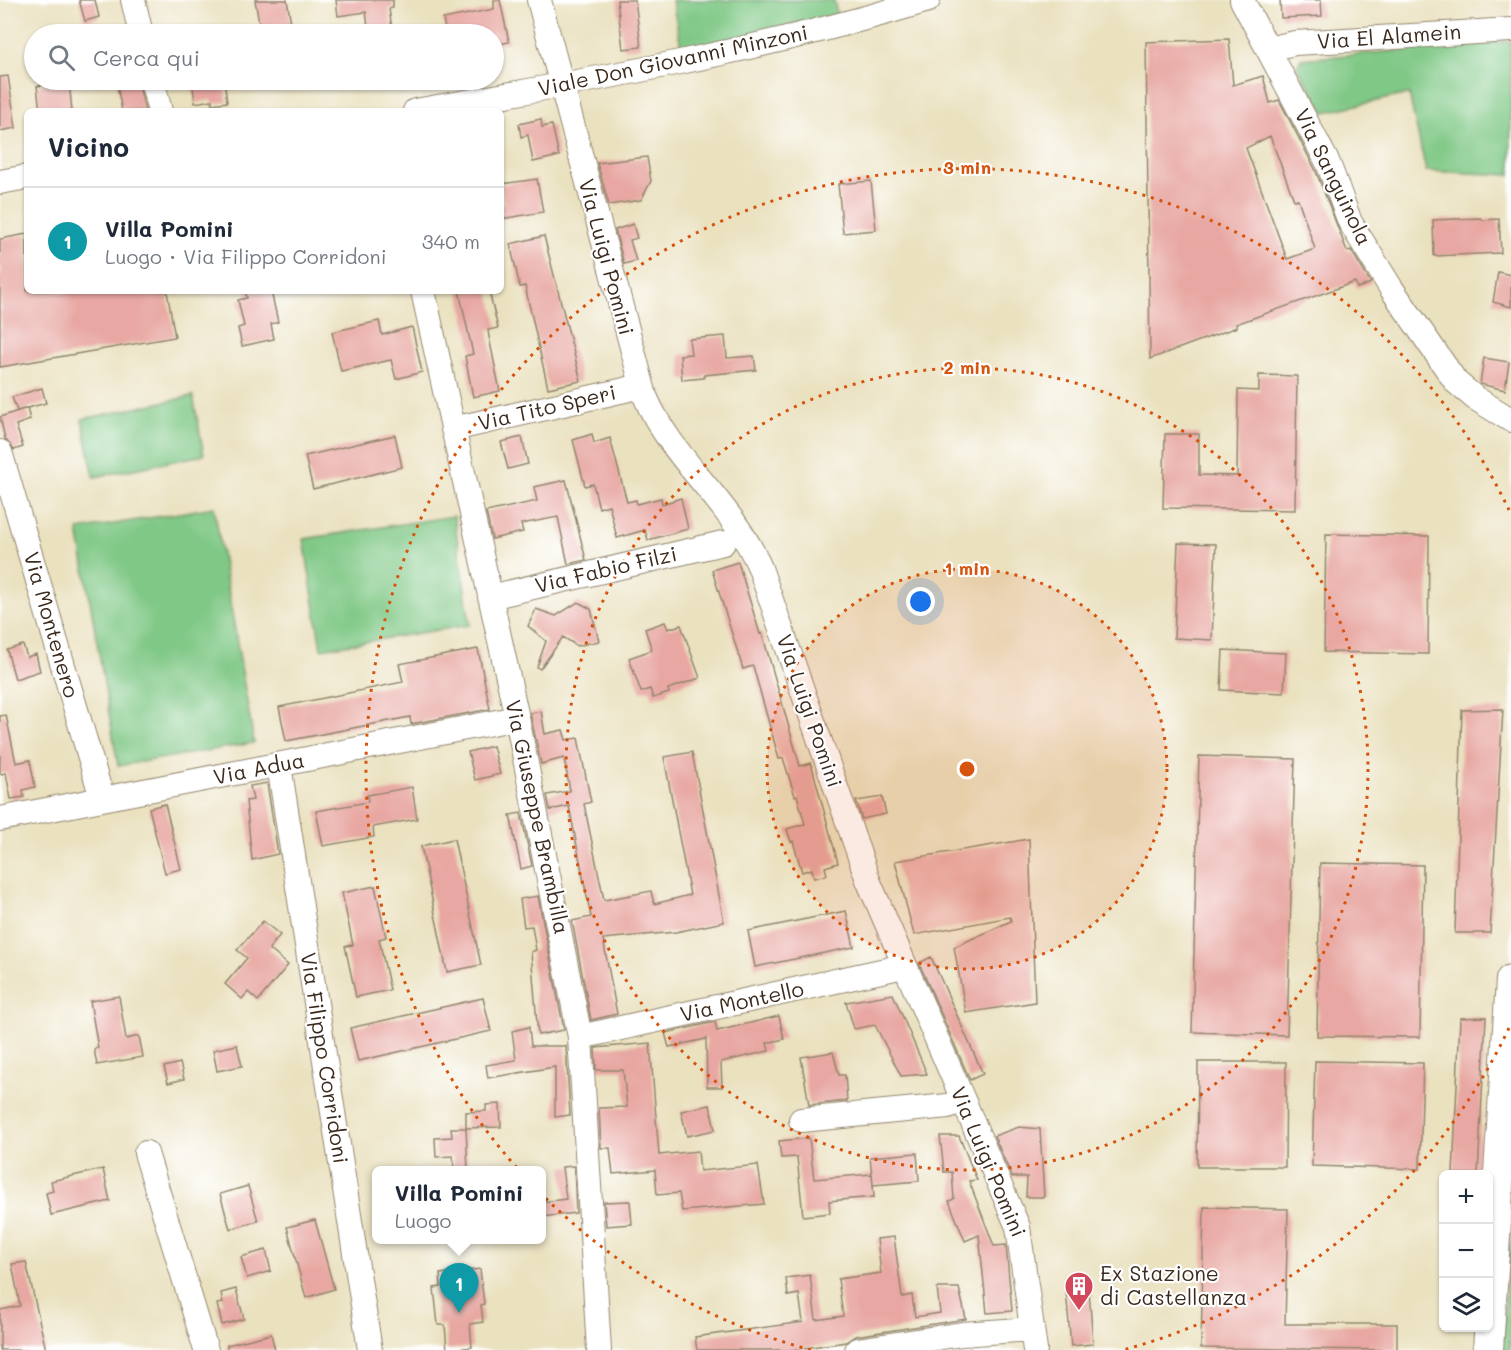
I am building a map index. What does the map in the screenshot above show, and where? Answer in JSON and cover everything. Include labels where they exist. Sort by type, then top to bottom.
[{"type":"main road","points":[[1488,1350],[1511,980]]},
{"type":"street","points":[[133,0],[139,24]]},
{"type":"street","name":"Via Luigi Pomini","points":[[539,0],[642,386],[653,414],[669,442],[736,523],[752,549],[859,856],[1019,1233],[1033,1339]]},
{"type":"street","name":"Viale Don Giovanni Minzoni","points":[[433,108],[726,53],[928,0]]},
{"type":"street","name":"Via Sanguinola","points":[[1242,0],[1328,163],[1350,222],[1391,288],[1456,382],[1511,420]]},
{"type":"street","name":"Via El Alamein","points":[[1268,49],[1295,43],[1511,30]]},
{"type":"street","points":[[155,90],[159,108]]},
{"type":"street","points":[[0,182],[24,178]]},
{"type":"street","name":"Via Giuseppe Brambilla","points":[[424,294],[517,718],[580,1037],[599,1350]]},
{"type":"street","name":"Via Tito Speri","points":[[453,429],[642,386]]},
{"type":"street","name":"Via Montenero","points":[[0,452],[102,798]]},
{"type":"street","name":"Via Fabio Filzi","points":[[490,597],[723,543]]},
{"type":"street","name":"Via Adua","points":[[0,819],[517,718]]},
{"type":"street","name":"Via Filippo Corridoni","points":[[279,765],[370,1350]]},
{"type":"street","name":"Via Montello","points":[[580,1037],[904,966]]},
{"type":"street","points":[[801,1120],[948,1106],[962,1100]]},
{"type":"street","points":[[146,1152],[206,1350]]},
{"type":"street","points":[[857,1350],[962,1334],[1033,1339]]},
{"type":"green space","points":[[672,0],[834,0],[837,14],[682,51]]},
{"type":"green space","points":[[1511,41],[1511,175],[1426,171],[1409,94],[1325,112],[1297,67],[1301,59]]},
{"type":"green space","points":[[193,396],[204,455],[94,477],[82,419]]},
{"type":"green space","points":[[214,507],[254,743],[118,766],[78,530]]},
{"type":"green space","points":[[454,516],[470,625],[321,649],[304,539]]},
{"type":"green space","points":[[1511,1197],[1510,1350],[1502,1350]]},
{"type":"building","points":[[79,0],[95,0],[99,17],[85,21]]},
{"type":"building","points":[[255,0],[287,0],[291,24],[259,24]]},
{"type":"building","points":[[336,0],[393,0],[393,8],[389,9],[391,24],[368,24],[366,12],[338,16]]},
{"type":"building","points":[[494,0],[500,0],[509,42],[504,43],[504,24],[444,24],[443,19],[494,9]]},
{"type":"building","points":[[617,0],[635,0],[641,47],[623,49]]},
{"type":"building","points":[[1280,0],[1321,0],[1322,16],[1281,18]]},
{"type":"building","points":[[1229,39],[1233,85],[1263,76],[1270,103],[1279,100],[1315,169],[1347,251],[1351,250],[1371,283],[1357,288],[1355,282],[1236,324],[1237,327],[1150,359],[1146,42]],"holes":[[[1270,136],[1294,200],[1298,199],[1315,249],[1287,259],[1246,148]]]},
{"type":"building","points":[[8,76],[16,128],[0,131],[0,77]]},
{"type":"building","points":[[37,90],[70,90],[72,108],[40,108]]},
{"type":"building","points":[[118,90],[140,90],[144,108],[121,108]]},
{"type":"building","points":[[193,90],[225,90],[227,102],[212,104],[212,100],[195,103]]},
{"type":"building","points":[[541,119],[542,127],[552,125],[559,156],[533,162],[528,135],[521,137],[519,124]]},
{"type":"building","points":[[647,157],[651,181],[641,200],[609,205],[597,163]]},
{"type":"building","points":[[537,179],[543,212],[504,218],[504,184]]},
{"type":"building","points":[[871,181],[876,230],[843,233],[838,184]]},
{"type":"building","points":[[1481,218],[1482,220],[1499,219],[1501,253],[1434,256],[1433,220]]},
{"type":"building","points":[[633,224],[637,238],[630,240],[636,261],[624,264],[615,230]]},
{"type":"building","points":[[24,235],[24,294],[168,294],[175,337],[0,367],[0,239]]},
{"type":"building","points":[[544,236],[581,381],[548,388],[525,286],[520,287],[510,244]]},
{"type":"building","points":[[1498,272],[1511,275],[1511,307],[1493,302]]},
{"type":"building","points":[[246,294],[272,294],[278,322],[271,324],[274,339],[242,346],[238,328],[244,326],[238,300],[247,298]]},
{"type":"building","points":[[460,294],[490,294],[498,328],[488,330],[500,391],[473,397],[465,356],[473,354]]},
{"type":"building","points":[[379,321],[382,335],[412,327],[422,372],[396,379],[391,360],[341,371],[332,332]]},
{"type":"building","points":[[725,336],[727,358],[754,356],[756,370],[704,375],[704,378],[682,380],[680,355],[691,354],[689,339]]},
{"type":"building","points":[[1484,358],[1509,362],[1505,390],[1480,384]]},
{"type":"building","points":[[1259,375],[1297,376],[1295,510],[1163,508],[1165,434],[1199,434],[1199,475],[1237,476],[1238,390],[1259,391]]},
{"type":"building","points":[[42,388],[46,403],[17,411],[12,397]]},
{"type":"building","points":[[27,408],[30,420],[16,425],[23,447],[14,450],[5,439],[0,417]]},
{"type":"building","points":[[592,434],[594,443],[610,438],[627,502],[636,500],[637,504],[661,498],[662,504],[681,498],[688,529],[648,540],[645,530],[617,538],[609,505],[599,508],[593,484],[585,486],[573,440]]},
{"type":"building","points":[[395,435],[402,467],[313,489],[305,456]]},
{"type":"building","points":[[522,437],[528,464],[508,469],[501,442]]},
{"type":"building","points":[[566,480],[586,560],[568,564],[558,517],[521,524],[523,532],[492,539],[486,512],[537,501],[534,487]]},
{"type":"building","points":[[1326,534],[1429,536],[1428,654],[1324,652]]},
{"type":"building","points":[[1178,543],[1216,544],[1212,640],[1174,638]]},
{"type":"building","points":[[738,562],[760,634],[762,633],[800,766],[811,763],[838,863],[825,867],[827,875],[814,878],[812,869],[802,872],[787,829],[805,824],[797,795],[795,796],[783,758],[779,759],[753,666],[743,669],[712,570]]},
{"type":"building","points":[[578,602],[591,609],[599,641],[577,646],[563,637],[540,669],[537,667],[546,641],[528,626],[536,609],[556,616]]},
{"type":"building","points":[[665,622],[668,629],[681,625],[700,678],[668,689],[669,693],[653,698],[650,689],[641,692],[629,658],[652,650],[645,629]]},
{"type":"building","points":[[23,645],[27,657],[36,654],[40,671],[15,679],[7,650]]},
{"type":"building","points":[[478,649],[490,709],[411,724],[410,717],[286,741],[279,707],[403,682],[399,664]]},
{"type":"building","points":[[1223,650],[1286,653],[1284,693],[1221,690]]},
{"type":"building","points":[[1503,709],[1490,933],[1455,933],[1462,710]]},
{"type":"building","points":[[541,711],[545,734],[563,730],[566,740],[578,738],[591,802],[584,804],[604,900],[651,891],[654,904],[690,895],[664,757],[692,752],[724,922],[676,932],[603,939],[617,1014],[591,1020],[572,921],[591,917],[569,806],[550,810],[547,795],[570,791],[564,758],[541,764],[530,713]]},
{"type":"building","points":[[6,715],[16,763],[30,760],[35,787],[23,790],[24,797],[11,799],[6,773],[0,774],[0,716]]},
{"type":"building","points":[[493,746],[500,774],[475,780],[468,752]]},
{"type":"building","points":[[1199,756],[1295,759],[1287,1035],[1192,1032]]},
{"type":"building","points":[[267,783],[278,854],[252,860],[246,801],[253,800],[250,786]]},
{"type":"building","points":[[412,787],[417,819],[373,827],[374,837],[323,846],[316,811],[368,802],[367,795]]},
{"type":"building","points":[[882,797],[886,814],[862,819],[856,801]]},
{"type":"building","points":[[165,804],[181,869],[165,873],[149,808]]},
{"type":"building","points":[[521,813],[532,866],[521,869],[510,815]]},
{"type":"building","points":[[454,839],[481,965],[447,972],[421,846]]},
{"type":"building","points":[[1029,839],[1035,1002],[966,1013],[954,947],[1011,921],[1010,917],[914,935],[895,861]]},
{"type":"building","points":[[1320,863],[1423,865],[1420,1037],[1317,1036]]},
{"type":"building","points":[[375,886],[386,937],[379,939],[390,990],[356,997],[345,946],[353,945],[342,893]]},
{"type":"building","points":[[538,896],[564,1030],[538,1035],[531,952],[536,950],[532,926],[524,927],[520,899]]},
{"type":"building","points":[[846,911],[854,947],[755,967],[748,931]]},
{"type":"building","points":[[263,921],[280,935],[269,949],[288,965],[258,1001],[248,992],[242,999],[225,984],[247,958],[237,950]]},
{"type":"building","points":[[931,957],[983,1074],[970,1080],[919,963]]},
{"type":"building","points":[[893,994],[927,1074],[901,1076],[875,1025],[854,1029],[846,1002]]},
{"type":"building","points":[[119,996],[126,1039],[139,1036],[143,1057],[97,1065],[94,1049],[98,1048],[90,1001]]},
{"type":"building","points":[[483,998],[491,1031],[358,1061],[350,1028]]},
{"type":"building","points":[[779,1016],[784,1039],[767,1043],[769,1051],[721,1062],[722,1087],[707,1087],[706,1039],[669,1047],[665,1033],[715,1022],[717,1031]]},
{"type":"building","points":[[1486,1017],[1478,1170],[1453,1170],[1460,1018]]},
{"type":"building","points":[[529,1027],[531,1046],[566,1046],[570,1115],[555,1117],[555,1067],[488,1078],[486,1065],[516,1060],[512,1031]]},
{"type":"building","points":[[650,1043],[659,1155],[698,1151],[700,1171],[758,1165],[764,1204],[682,1211],[679,1193],[657,1195],[655,1170],[613,1174],[610,1148],[601,1148],[599,1108],[627,1107],[623,1070],[596,1070],[595,1048]]},
{"type":"building","points":[[237,1045],[242,1066],[217,1071],[213,1050]]},
{"type":"building","points":[[833,1052],[839,1075],[845,1075],[847,1101],[809,1105],[801,1057]]},
{"type":"building","points":[[1315,1061],[1423,1063],[1420,1169],[1312,1166]]},
{"type":"building","points":[[1198,1062],[1286,1062],[1285,1167],[1197,1167]]},
{"type":"building","points":[[180,1063],[184,1079],[168,1083],[164,1067]]},
{"type":"building","points":[[500,1104],[501,1127],[466,1128],[466,1112],[486,1111],[486,1105]]},
{"type":"building","points":[[710,1105],[715,1130],[687,1136],[681,1111]]},
{"type":"building","points":[[1019,1127],[1040,1129],[1044,1197],[1026,1197],[1027,1177],[1012,1177],[994,1136]]},
{"type":"building","points":[[451,1128],[466,1128],[468,1166],[454,1166],[453,1156],[436,1157],[435,1138],[452,1137]]},
{"type":"building","points":[[940,1136],[959,1136],[977,1180],[969,1181],[994,1246],[1006,1245],[1012,1311],[987,1313],[979,1235],[965,1241],[949,1201],[954,1199],[952,1172],[944,1172]]},
{"type":"building","points":[[809,1138],[814,1179],[872,1174],[874,1197],[829,1201],[830,1213],[803,1216],[797,1157],[781,1158],[779,1141]]},
{"type":"building","points":[[917,1153],[919,1181],[873,1185],[870,1157]]},
{"type":"building","points":[[574,1166],[576,1213],[546,1217],[546,1202],[566,1199],[562,1167]]},
{"type":"building","points":[[103,1169],[110,1201],[51,1215],[46,1193],[53,1191],[51,1181]]},
{"type":"building","points":[[248,1186],[258,1221],[230,1229],[220,1194]]},
{"type":"building","points":[[630,1201],[632,1224],[606,1226],[604,1202]]},
{"type":"building","points":[[1204,1207],[1288,1209],[1285,1324],[1397,1324],[1397,1350],[1201,1348]]},
{"type":"building","points":[[315,1220],[334,1289],[306,1298],[287,1227]]},
{"type":"building","points":[[894,1237],[902,1297],[912,1295],[915,1317],[940,1313],[937,1288],[959,1288],[966,1319],[855,1336],[846,1342],[791,1350],[697,1350],[695,1337],[803,1322],[799,1294],[788,1296],[786,1278],[810,1275],[816,1320],[843,1316],[838,1279],[881,1273],[877,1239]]},
{"type":"building","points":[[266,1250],[271,1271],[247,1278],[241,1257]]},
{"type":"building","points":[[26,1262],[46,1350],[0,1350],[0,1310],[20,1306],[12,1264]]},
{"type":"building","points":[[480,1269],[484,1304],[481,1305],[483,1322],[470,1324],[472,1347],[447,1350],[445,1325],[438,1325],[434,1288],[441,1287],[440,1274]]},
{"type":"building","name":"Ex Stazione di Castellanza","points":[[1088,1277],[1093,1344],[1071,1346],[1065,1279]]},
{"type":"building","points":[[236,1289],[244,1319],[222,1325],[217,1304],[223,1303],[221,1293]]},
{"type":"building","points":[[271,1334],[275,1350],[227,1350],[227,1345]]},
{"type":"place","name":"Ex Stazione di Castellanza","points":[[1079,1312]]},
{"type":"place","name":"Villa Pomini","points":[[459,1313]]}]
